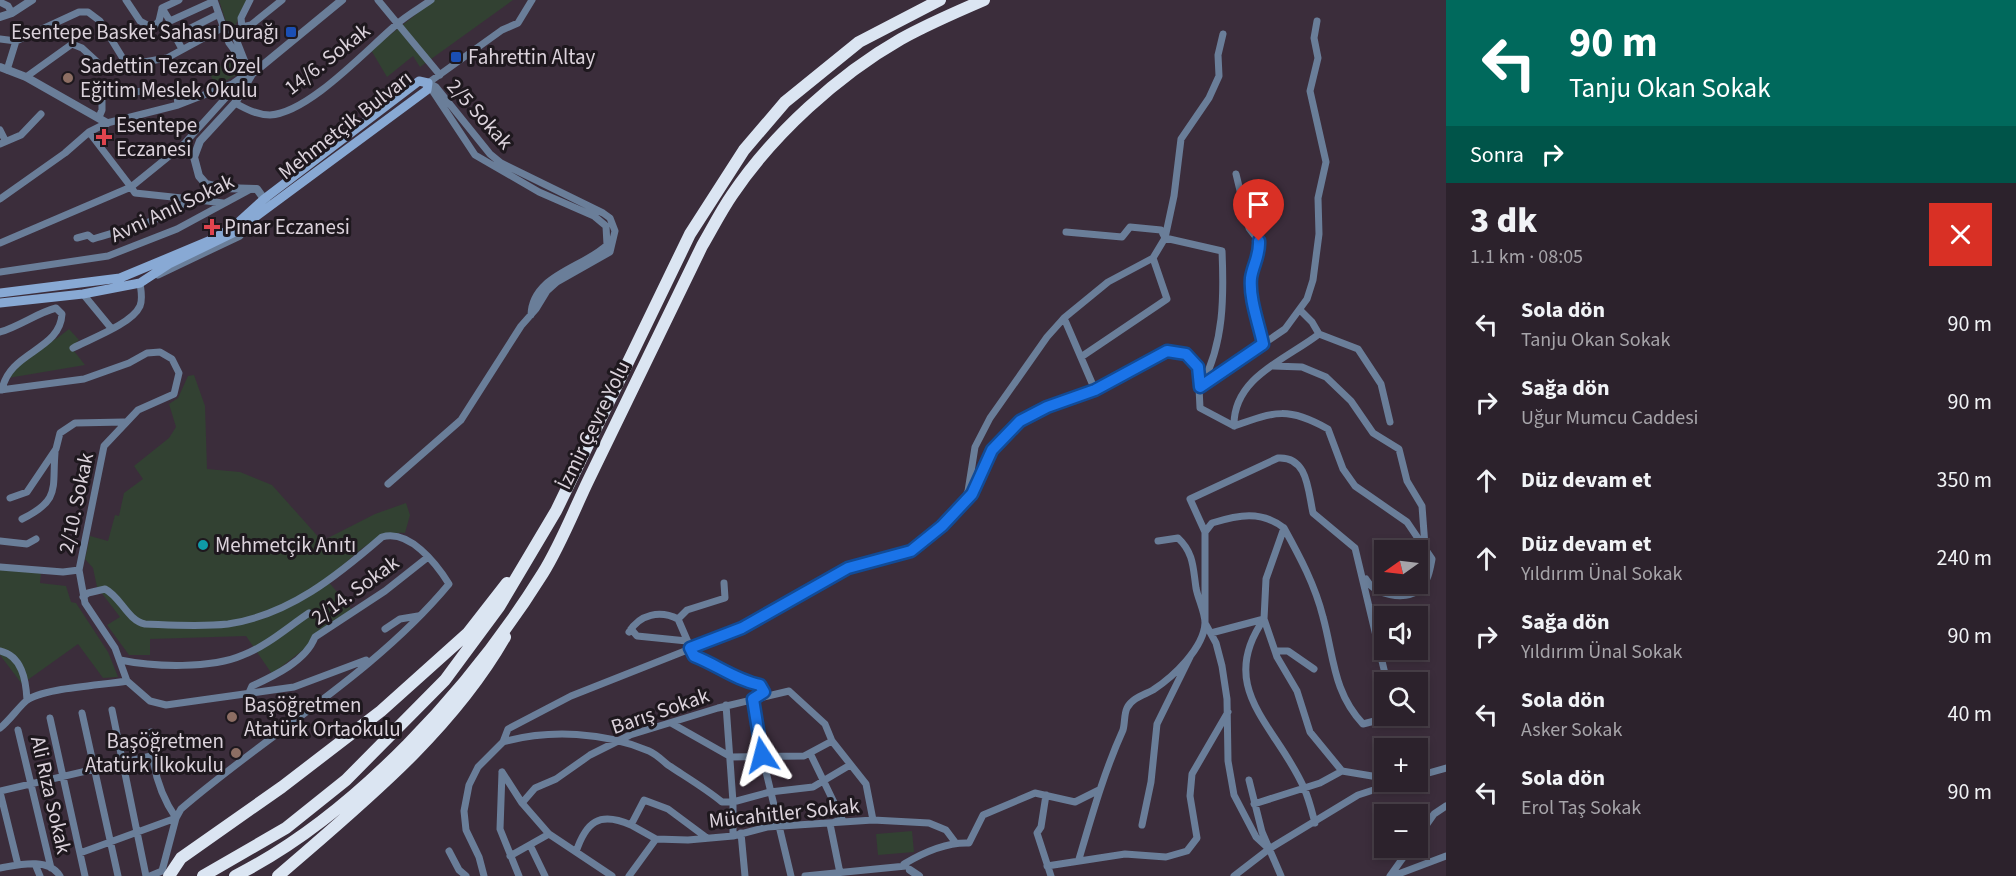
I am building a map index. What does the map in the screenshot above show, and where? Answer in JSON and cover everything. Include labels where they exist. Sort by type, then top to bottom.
[{"type":"highway","name":"İzmir Çevre Yolu","points":[[203,876],[286,828],[346,780],[411,717],[470,649],[499,607],[556,510],[690,234],[744,150],[785,102],[859,42],[940,0]]},
{"type":"highway","name":"İzmir Çevre Yolu","points":[[235,876],[293,841],[399,752],[466,679],[543,572],[702,246],[732,194],[804,112],[829,89],[901,39],[984,0]]},
{"type":"highway","points":[[170,874],[181,858],[333,749],[429,670],[468,633],[529,556]]},
{"type":"highway","points":[[278,876],[376,789],[443,723],[497,652],[543,572]]},
{"type":"main road","name":"Mehmetçik Bulvarı","points":[[0,303],[83,294],[140,283],[169,264],[233,230],[419,81],[428,83]]},
{"type":"main road","name":"Mehmetçik Bulvarı","points":[[0,293],[120,278],[233,230]]},
{"type":"street","points":[[0,17],[12,13],[32,0]]},
{"type":"street","points":[[126,0],[140,21],[153,28],[159,21],[162,8]]},
{"type":"street","points":[[162,8],[179,0]]},
{"type":"street","points":[[162,8],[170,21],[214,0],[229,43],[249,74]]},
{"type":"street","points":[[250,0],[241,18],[242,27],[236,39],[249,74],[235,103],[200,141],[194,157],[199,176],[206,184],[222,188],[257,189],[267,202]]},
{"type":"street","points":[[242,27],[251,25],[282,0]]},
{"type":"street","points":[[0,199],[65,153],[89,132],[107,123],[178,105],[232,84],[249,74],[342,0]]},
{"type":"street","points":[[378,0],[440,75]]},
{"type":"street","name":"14/6. Sokak","points":[[235,103],[249,111],[269,115],[288,110],[304,101],[358,60],[398,23],[431,0]]},
{"type":"street","points":[[428,83],[502,30],[518,23],[532,0]]},
{"type":"street","points":[[0,3],[8,6],[12,13]]},
{"type":"street","points":[[0,39],[16,41],[79,12],[88,12],[100,21],[127,65],[167,58],[224,27]]},
{"type":"street","points":[[182,49],[176,36],[219,14]]},
{"type":"street","points":[[1200,387],[1286,329],[1300,310],[1313,280],[1319,234],[1318,198],[1326,162],[1310,92],[1318,58],[1314,38],[1317,21]]},
{"type":"street","points":[[961,506],[968,491],[975,447],[990,418],[1047,337],[1064,318],[1107,282],[1153,258],[1165,238],[1174,196],[1181,139],[1209,98],[1219,76],[1218,55],[1223,34]]},
{"type":"street","points":[[16,41],[3,68],[26,76],[107,123]]},
{"type":"street","points":[[26,76],[72,44],[82,48],[106,70],[132,70],[134,64]]},
{"type":"street","name":"2/5 Sokak","points":[[428,83],[475,155],[539,192],[594,216],[606,226],[608,245],[549,281],[531,305],[531,315]]},
{"type":"street","name":"2/5 Sokak","points":[[388,484],[461,420],[521,326],[547,291],[557,282],[610,252],[615,231],[610,218],[598,209],[501,163],[490,154],[436,87],[428,83]]},
{"type":"street","points":[[0,243],[131,187],[184,144],[230,93],[232,84]]},
{"type":"street","points":[[99,117],[102,110],[102,96],[176,87],[178,105]]},
{"type":"street","points":[[0,130],[3,142],[21,135],[41,114]]},
{"type":"street","points":[[89,132],[135,193],[223,203]]},
{"type":"street","points":[[1236,174],[1249,228],[1259,241],[1259,252],[1251,279],[1251,289],[1263,344]]},
{"type":"street","name":"Avni Anıl Sokak","points":[[0,271],[108,256],[177,229],[251,189]]},
{"type":"street","points":[[77,238],[88,235],[93,239],[118,231],[179,210],[191,199]]},
{"type":"street","points":[[1066,232],[1122,237],[1130,227],[1161,230],[1165,238]]},
{"type":"street","points":[[1165,238],[1222,251],[1221,325],[1208,372],[1200,387]]},
{"type":"street","points":[[1081,357],[1167,299],[1153,258]]},
{"type":"street","points":[[73,348],[130,318],[140,308],[142,298],[140,283]]},
{"type":"street","points":[[83,294],[111,328]]},
{"type":"street","points":[[0,332],[56,308],[62,314],[61,324],[48,342],[11,367],[4,376],[1,390]]},
{"type":"street","points":[[1300,310],[1312,322],[1319,334],[1358,349],[1381,384],[1390,422]]},
{"type":"street","points":[[1064,318],[1095,390]]},
{"type":"street","points":[[1234,426],[1242,395],[1260,372],[1273,366],[1319,334]]},
{"type":"street","points":[[484,876],[479,857],[466,830],[464,811],[469,785],[478,767],[503,742],[508,729],[571,696],[622,678],[688,644],[742,628],[848,568],[911,551],[942,526],[972,494],[998,442],[1020,421],[1047,407],[1095,390],[1167,351],[1186,354],[1198,367],[1200,408],[1234,426],[1264,416],[1296,413],[1328,429],[1343,469],[1355,486],[1407,522],[1419,540]]},
{"type":"street","name":"2/10. Sokak","points":[[1,390],[84,379],[129,363],[147,353],[160,352],[172,359],[179,373],[174,394],[138,410],[109,438],[101,454],[79,570],[83,597]]},
{"type":"street","points":[[1273,366],[1302,367],[1326,377],[1351,401],[1373,433],[1399,449],[1407,481],[1422,506],[1424,540]]},
{"type":"street","points":[[22,519],[44,504],[55,489],[56,449],[60,433],[75,423],[124,422]]},
{"type":"street","points":[[10,498],[27,492],[56,449]]},
{"type":"street","points":[[1142,825],[1151,782],[1157,724],[1201,638],[1205,623],[1205,532],[1190,499],[1264,463],[1288,457],[1305,473],[1313,513],[1355,548],[1362,572],[1369,616],[1384,672]]},
{"type":"street","points":[[1205,532],[1212,523],[1252,514],[1274,520],[1284,528],[1305,566],[1316,595],[1323,617],[1330,660],[1345,698],[1363,724],[1374,721]]},
{"type":"street","points":[[1284,528],[1266,579],[1264,619],[1275,651],[1297,691],[1310,732],[1342,771]]},
{"type":"street","points":[[112,710],[121,763],[148,876],[162,871],[176,818],[181,809],[371,658],[419,616],[449,584],[428,557],[402,536],[392,534],[382,537],[336,577],[299,599],[269,613],[228,624],[145,624],[140,623],[115,596],[105,589],[88,593],[83,597],[120,660],[128,681],[150,701],[166,705],[302,686],[371,658]]},
{"type":"street","points":[[1158,541],[1169,537],[1178,538],[1193,559],[1205,623],[1211,633],[1222,666],[1228,712],[1228,761],[1234,795],[1256,837],[1269,849]]},
{"type":"street","points":[[0,541],[27,544],[36,539]]},
{"type":"street","points":[[1428,553],[1432,559],[1428,578]]},
{"type":"street","name":"2/14. Sokak","points":[[248,695],[252,686],[267,680],[311,649],[315,637],[385,591],[428,557]]},
{"type":"street","points":[[0,567],[55,572],[79,570]]},
{"type":"street","points":[[1362,572],[1374,589]]},
{"type":"street","points":[[678,619],[687,610],[724,598],[724,583]]},
{"type":"street","points":[[120,660],[145,665],[227,661],[246,654],[309,614]]},
{"type":"street","points":[[688,644],[637,636],[629,631],[641,618],[653,614],[663,614],[678,619],[694,656],[717,665],[742,681],[760,685],[764,692],[753,699],[762,755],[791,876]]},
{"type":"street","points":[[385,629],[400,618],[419,616]]},
{"type":"street","points":[[1211,633],[1264,619]]},
{"type":"street","points":[[1264,619],[1255,632],[1246,655],[1245,671],[1250,696],[1305,788],[1315,823]]},
{"type":"street","points":[[0,651],[14,659],[26,676],[27,700]]},
{"type":"street","points":[[1275,651],[1288,651],[1314,669]]},
{"type":"street","points":[[1078,859],[1099,790],[1124,727],[1126,709],[1133,700],[1162,684],[1193,652]]},
{"type":"street","points":[[0,728],[27,700],[70,689],[128,681]]},
{"type":"street","name":"Barış Sokak","points":[[522,803],[535,788],[556,778],[590,754],[630,735],[726,705],[789,691],[825,724],[832,741]]},
{"type":"street","points":[[726,705],[734,802],[733,836]]},
{"type":"street","points":[[1047,866],[1078,859],[1125,854],[1166,857],[1187,851],[1197,838],[1190,796],[1192,774],[1228,712]]},
{"type":"street","points":[[82,713],[118,876]]},
{"type":"street","points":[[50,718],[84,876]]},
{"type":"street","points":[[671,723],[730,757],[804,756],[832,741],[866,784],[873,820]]},
{"type":"street","name":"Ali Rıza Sokak","points":[[18,730],[33,784],[51,868]]},
{"type":"street","points":[[150,732],[151,756],[164,801],[176,818]]},
{"type":"street","points":[[503,742],[516,738],[573,734],[617,742],[651,752],[722,802],[734,802],[770,792],[813,787],[850,765]]},
{"type":"street","points":[[810,753],[842,819],[830,824],[836,874]]},
{"type":"street","points":[[18,865],[0,791],[151,756]]},
{"type":"street","points":[[1428,773],[1446,768]]},
{"type":"street","points":[[1254,804],[1320,783],[1342,771],[1374,776]]},
{"type":"street","points":[[519,876],[500,829],[502,772],[522,803],[549,834],[606,875]]},
{"type":"street","points":[[1249,780],[1254,804],[1269,849],[1281,876]]},
{"type":"street","points":[[805,876],[912,871],[920,855],[954,842],[969,843],[983,814],[1035,794],[1075,802],[1099,790]]},
{"type":"street","points":[[1234,876],[1269,849],[1358,795],[1374,790]]},
{"type":"street","points":[[1046,795],[1041,827],[1037,833],[1051,876]]},
{"type":"street","points":[[631,825],[645,800],[668,809],[707,838]]},
{"type":"street","points":[[1428,823],[1434,814],[1446,806]]},
{"type":"street","points":[[80,853],[176,818]]},
{"type":"street","points":[[576,852],[583,831],[591,822],[611,819],[631,825],[656,839],[629,876]]},
{"type":"street","name":"Mücahitler Sokak","points":[[656,839],[733,836],[780,827],[873,820],[929,823],[946,831],[954,842]]},
{"type":"street","points":[[741,833],[746,876]]},
{"type":"street","points":[[510,856],[549,834]]},
{"type":"street","points":[[530,845],[545,876]]},
{"type":"street","points":[[449,851],[459,870],[466,876]]},
{"type":"street","points":[[1392,876],[1446,856]]},
{"type":"street","points":[[1392,876],[1404,858]]},
{"type":"street","points":[[35,864],[40,876]]},
{"type":"street","points":[[0,868],[35,864],[51,868],[60,876]]},
{"type":"green space","points":[[219,0],[249,0],[230,35]]},
{"type":"green space","points":[[434,0],[513,0],[420,67],[413,56],[387,77],[371,50]]},
{"type":"green space","points":[[233,60],[240,73],[216,86],[209,72]]},
{"type":"green space","points":[[69,329],[79,340],[71,347],[85,365],[8,378],[28,357]]},
{"type":"green space","points":[[194,375],[205,406],[207,469],[240,472],[272,485],[322,541],[375,514],[406,503],[410,515],[405,533],[383,536],[372,542],[327,580],[353,611],[272,674],[246,636],[150,639],[150,655],[129,655],[107,625],[120,617],[97,587],[93,568],[85,559],[90,536],[108,541],[115,515],[119,516],[124,493],[143,479],[134,466],[169,438],[176,427],[169,404],[178,398],[188,376]]},
{"type":"green space","points":[[0,569],[41,573],[40,583],[66,586],[71,602],[76,603],[108,652],[118,677],[103,678],[78,644],[22,684],[0,655]]},
{"type":"green space","points":[[912,831],[914,852],[878,855],[876,834]]},
{"type":"place","name":"Esentepe Basket Sahası Durağı","points":[[291,32]]},
{"type":"place","name":"Fahrettin Altay","points":[[456,57]]},
{"type":"place","name":"Sadettin Tezcan Özel Eğitim Meslek Okulu","points":[[68,78]]},
{"type":"place","name":"Esentepe Eczanesi","points":[[104,137]]},
{"type":"place","name":"Pınar Eczanesi","points":[[212,227]]},
{"type":"place","name":"Mehmetçik Anıtı","points":[[203,545]]},
{"type":"place","name":"Başöğretmen Atatürk Ortaokulu","points":[[232,717]]},
{"type":"place","name":"Başöğretmen Atatürk İlkokulu","points":[[236,753]]},
{"type":"route","points":[[762,755],[753,699],[764,692],[760,685],[742,681],[717,665],[694,656],[690,648],[742,628],[848,568],[911,551],[942,526],[972,494],[992,450],[1020,421],[1047,407],[1095,390],[1167,351],[1186,354],[1198,367],[1200,387],[1263,344],[1251,289],[1251,279],[1259,252],[1259,241]]}]
